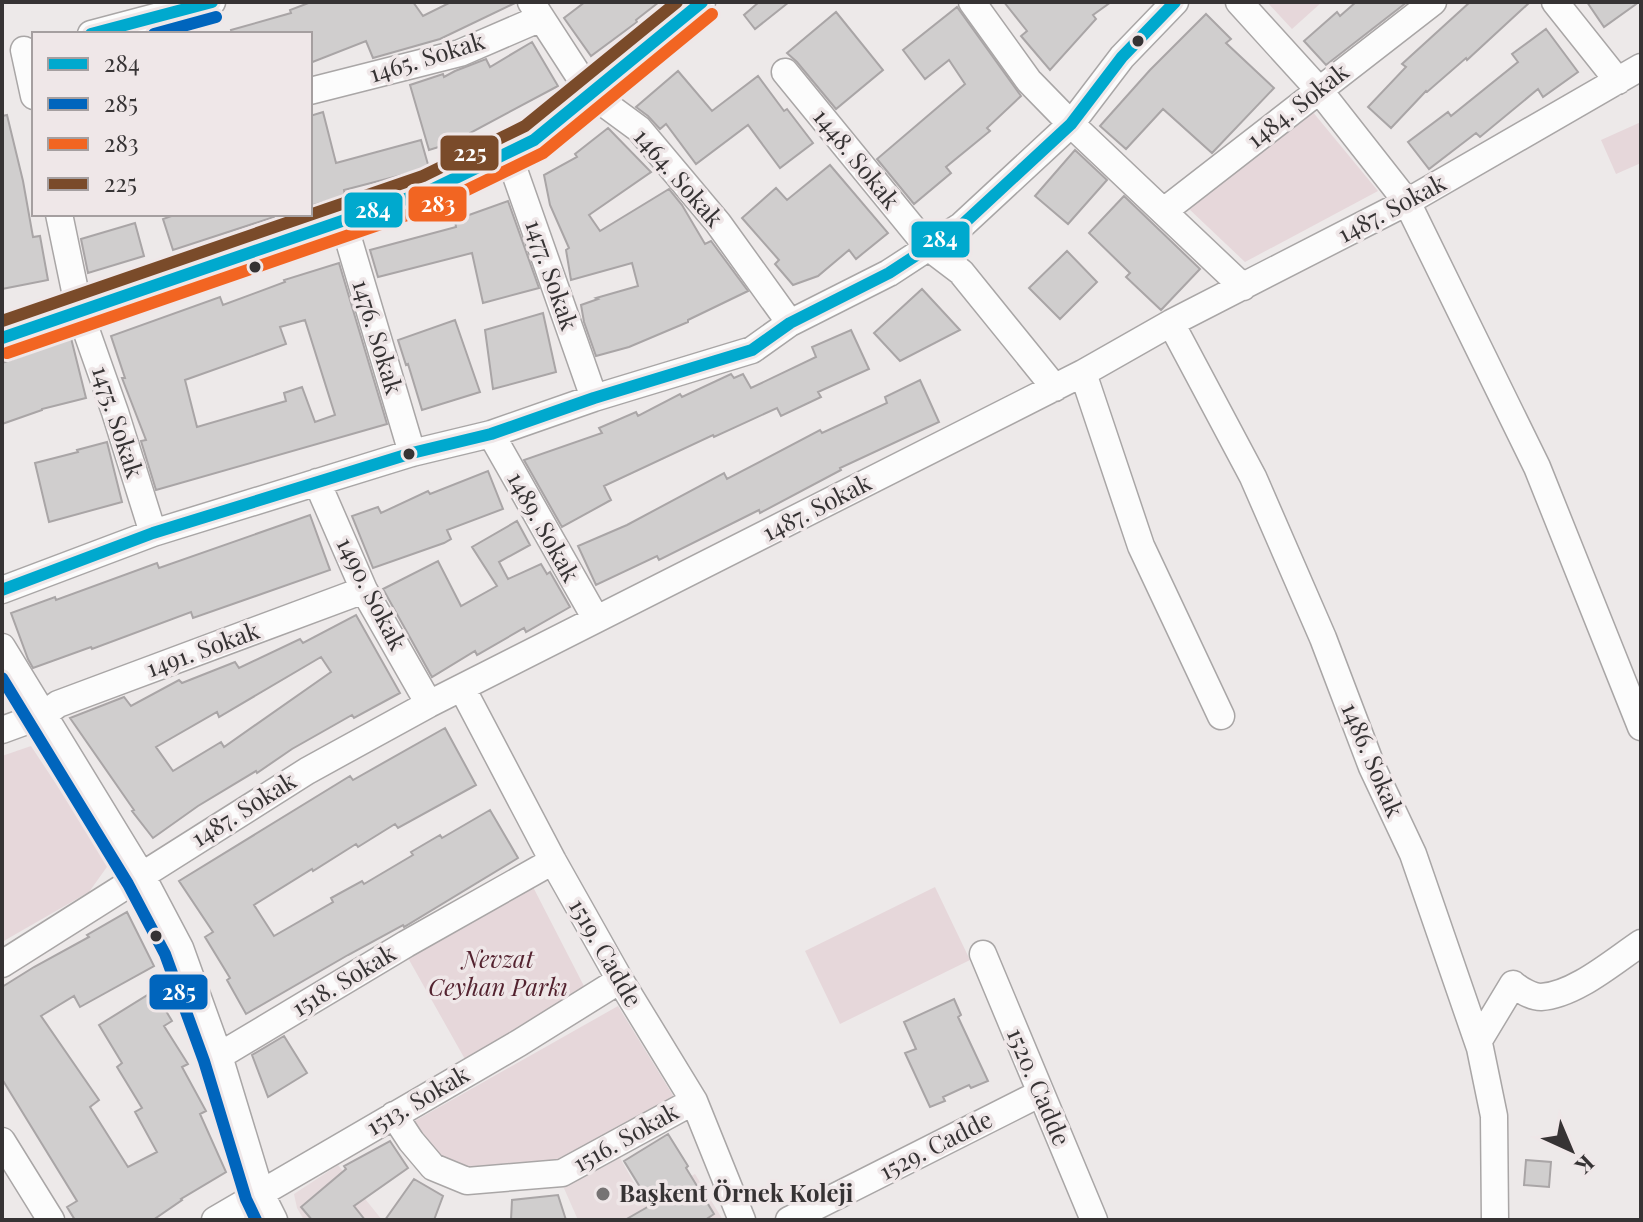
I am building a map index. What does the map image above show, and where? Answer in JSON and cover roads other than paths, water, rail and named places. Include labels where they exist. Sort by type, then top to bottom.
[{"type":"street","points":[[99,32],[212,2]]},
{"type":"street","points":[[2,338],[429,191],[534,140],[702,2]]},
{"type":"street","points":[[972,2],[1029,81],[1243,287]]},
{"type":"street","points":[[2,590],[153,533],[412,453],[491,434],[594,398],[752,350],[790,323],[889,273],[961,226],[1071,124],[1122,57],[1175,2]]},
{"type":"street","points":[[1239,2],[1319,90],[1407,202],[1537,467],[1641,727]]},
{"type":"street","name":"1484. Sokak","points":[[1164,211],[1433,2]]},
{"type":"street","points":[[1555,2],[1618,81]]},
{"type":"street","name":"1464. Sokak","points":[[536,10],[590,93],[639,129],[718,223],[790,323]]},
{"type":"street","name":"1465. Sokak","points":[[312,90],[460,53],[536,10]]},
{"type":"street","points":[[20,51],[32,90]]},
{"type":"street","name":"1487. Sokak","points":[[2,964],[307,771],[429,704],[1055,388],[1171,323],[1407,202],[1641,67]]},
{"type":"street","name":"1448. Sokak","points":[[785,72],[928,247],[961,272],[1055,388]]},
{"type":"street","name":"1477. Sokak","points":[[508,153],[594,398]]},
{"type":"street","name":"1475. Sokak","points":[[59,216],[79,310],[153,533]]},
{"type":"street","name":"1476. Sokak","points":[[343,221],[412,453]]},
{"type":"street","name":"1486. Sokak","points":[[1171,323],[1253,477],[1323,638],[1372,767],[1413,854],[1478,1042],[1494,1116],[1495,1220]]},
{"type":"street","points":[[1083,373],[1141,546],[1221,716]]},
{"type":"street","name":"1489. Sokak","points":[[491,434],[596,619]]},
{"type":"street","name":"1490. Sokak","points":[[317,482],[364,590],[429,704]]},
{"type":"street","name":"1491. Sokak","points":[[2,730],[43,715],[58,704],[364,590]]},
{"type":"street","points":[[2,647],[142,876],[180,948],[219,1056],[261,1194],[274,1220]]},
{"type":"street","name":"1519. Cadde","points":[[462,688],[553,861],[620,980],[694,1101],[742,1220]]},
{"type":"street","name":"1518. Sokak","points":[[219,1056],[406,944],[553,861]]},
{"type":"street","points":[[1478,1042],[1513,984],[1539,998],[1575,988],[1641,943]]},
{"type":"street","name":"1520. Cadde","points":[[983,954],[1094,1220]]},
{"type":"street","name":"1513. Sokak","points":[[215,1220],[519,1043],[620,980]]},
{"type":"street","name":"1529. Cadde","points":[[789,1220],[1041,1093]]},
{"type":"street","name":"1516. Sokak","points":[[394,1115],[433,1167],[467,1181],[562,1173],[694,1101]]},
{"type":"street","points":[[2,1141],[51,1220]]},
{"type":"place","name":"Başkent Örnek Koleji","points":[[603,1194]]},
{"type":"park label","name":"Nevzat Ceyhan Parkı","points":[[498,974]]}]
